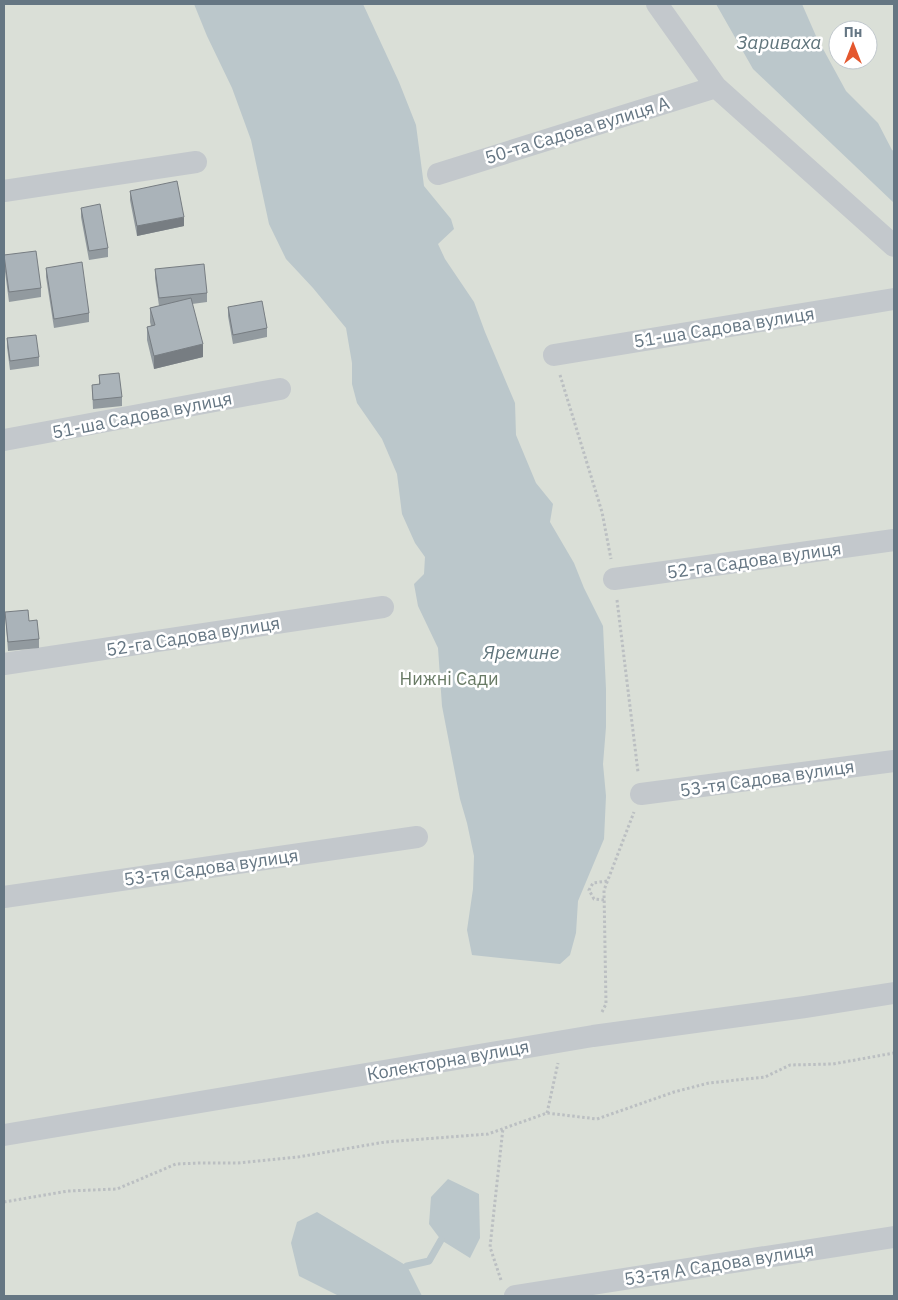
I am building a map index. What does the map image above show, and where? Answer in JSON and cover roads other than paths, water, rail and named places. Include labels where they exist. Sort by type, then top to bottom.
[{"type":"street","points":[[657,4],[716,87],[894,246]]},
{"type":"street","name":"50-та Садова вулиця А","points":[[438,174],[716,87]]},
{"type":"street","points":[[4,191],[196,162]]},
{"type":"street","name":"51-ша Садова вулиця","points":[[554,356],[894,299]]},
{"type":"street","name":"51-ша Садова вулиця","points":[[4,440],[280,389]]},
{"type":"street","name":"52-га Садова вулиця","points":[[614,579],[894,540]]},
{"type":"street","name":"52-га Садова вулиця","points":[[4,664],[383,607]]},
{"type":"street","name":"53-тя Садова вулиця","points":[[641,794],[894,761]]},
{"type":"street","name":"53-тя Садова вулиця","points":[[4,897],[418,837]]},
{"type":"street","name":"Колекторна вулиця","points":[[4,1135],[593,1036],[805,1008],[894,993]]},
{"type":"street","name":"53-тя А Садова вулиця","points":[[509,1292],[894,1237]]},
{"type":"water","name":"Яремине","points":[[194,4],[363,4],[399,82],[416,125],[424,186],[451,219],[454,229],[438,244],[445,259],[474,302],[515,403],[516,435],[536,483],[553,504],[550,522],[574,563],[603,626],[606,689],[606,727],[603,764],[606,796],[604,839],[578,901],[576,933],[570,955],[560,964],[472,955],[467,930],[473,889],[474,856],[460,799],[442,706],[438,648],[418,606],[414,584],[424,574],[425,557],[415,543],[402,514],[397,474],[382,439],[357,403],[352,384],[352,363],[346,328],[286,259],[269,224],[251,140],[232,88]]},
{"type":"water","name":"Зариваха","points":[[716,4],[802,4],[828,58],[828,70],[835,70],[846,91],[878,123],[894,151],[894,203],[753,69]]},
{"type":"water","points":[[448,1179],[479,1194],[480,1238],[470,1258],[441,1240],[429,1224],[431,1197]]},
{"type":"water","points":[[317,1212],[407,1266],[422,1296],[339,1296],[299,1276],[291,1243],[297,1222]]},
{"type":"waterway","points":[[407,1266],[429,1261],[441,1240]]},
{"type":"park label","name":"Нижні Сади","points":[[449,678]]}]
